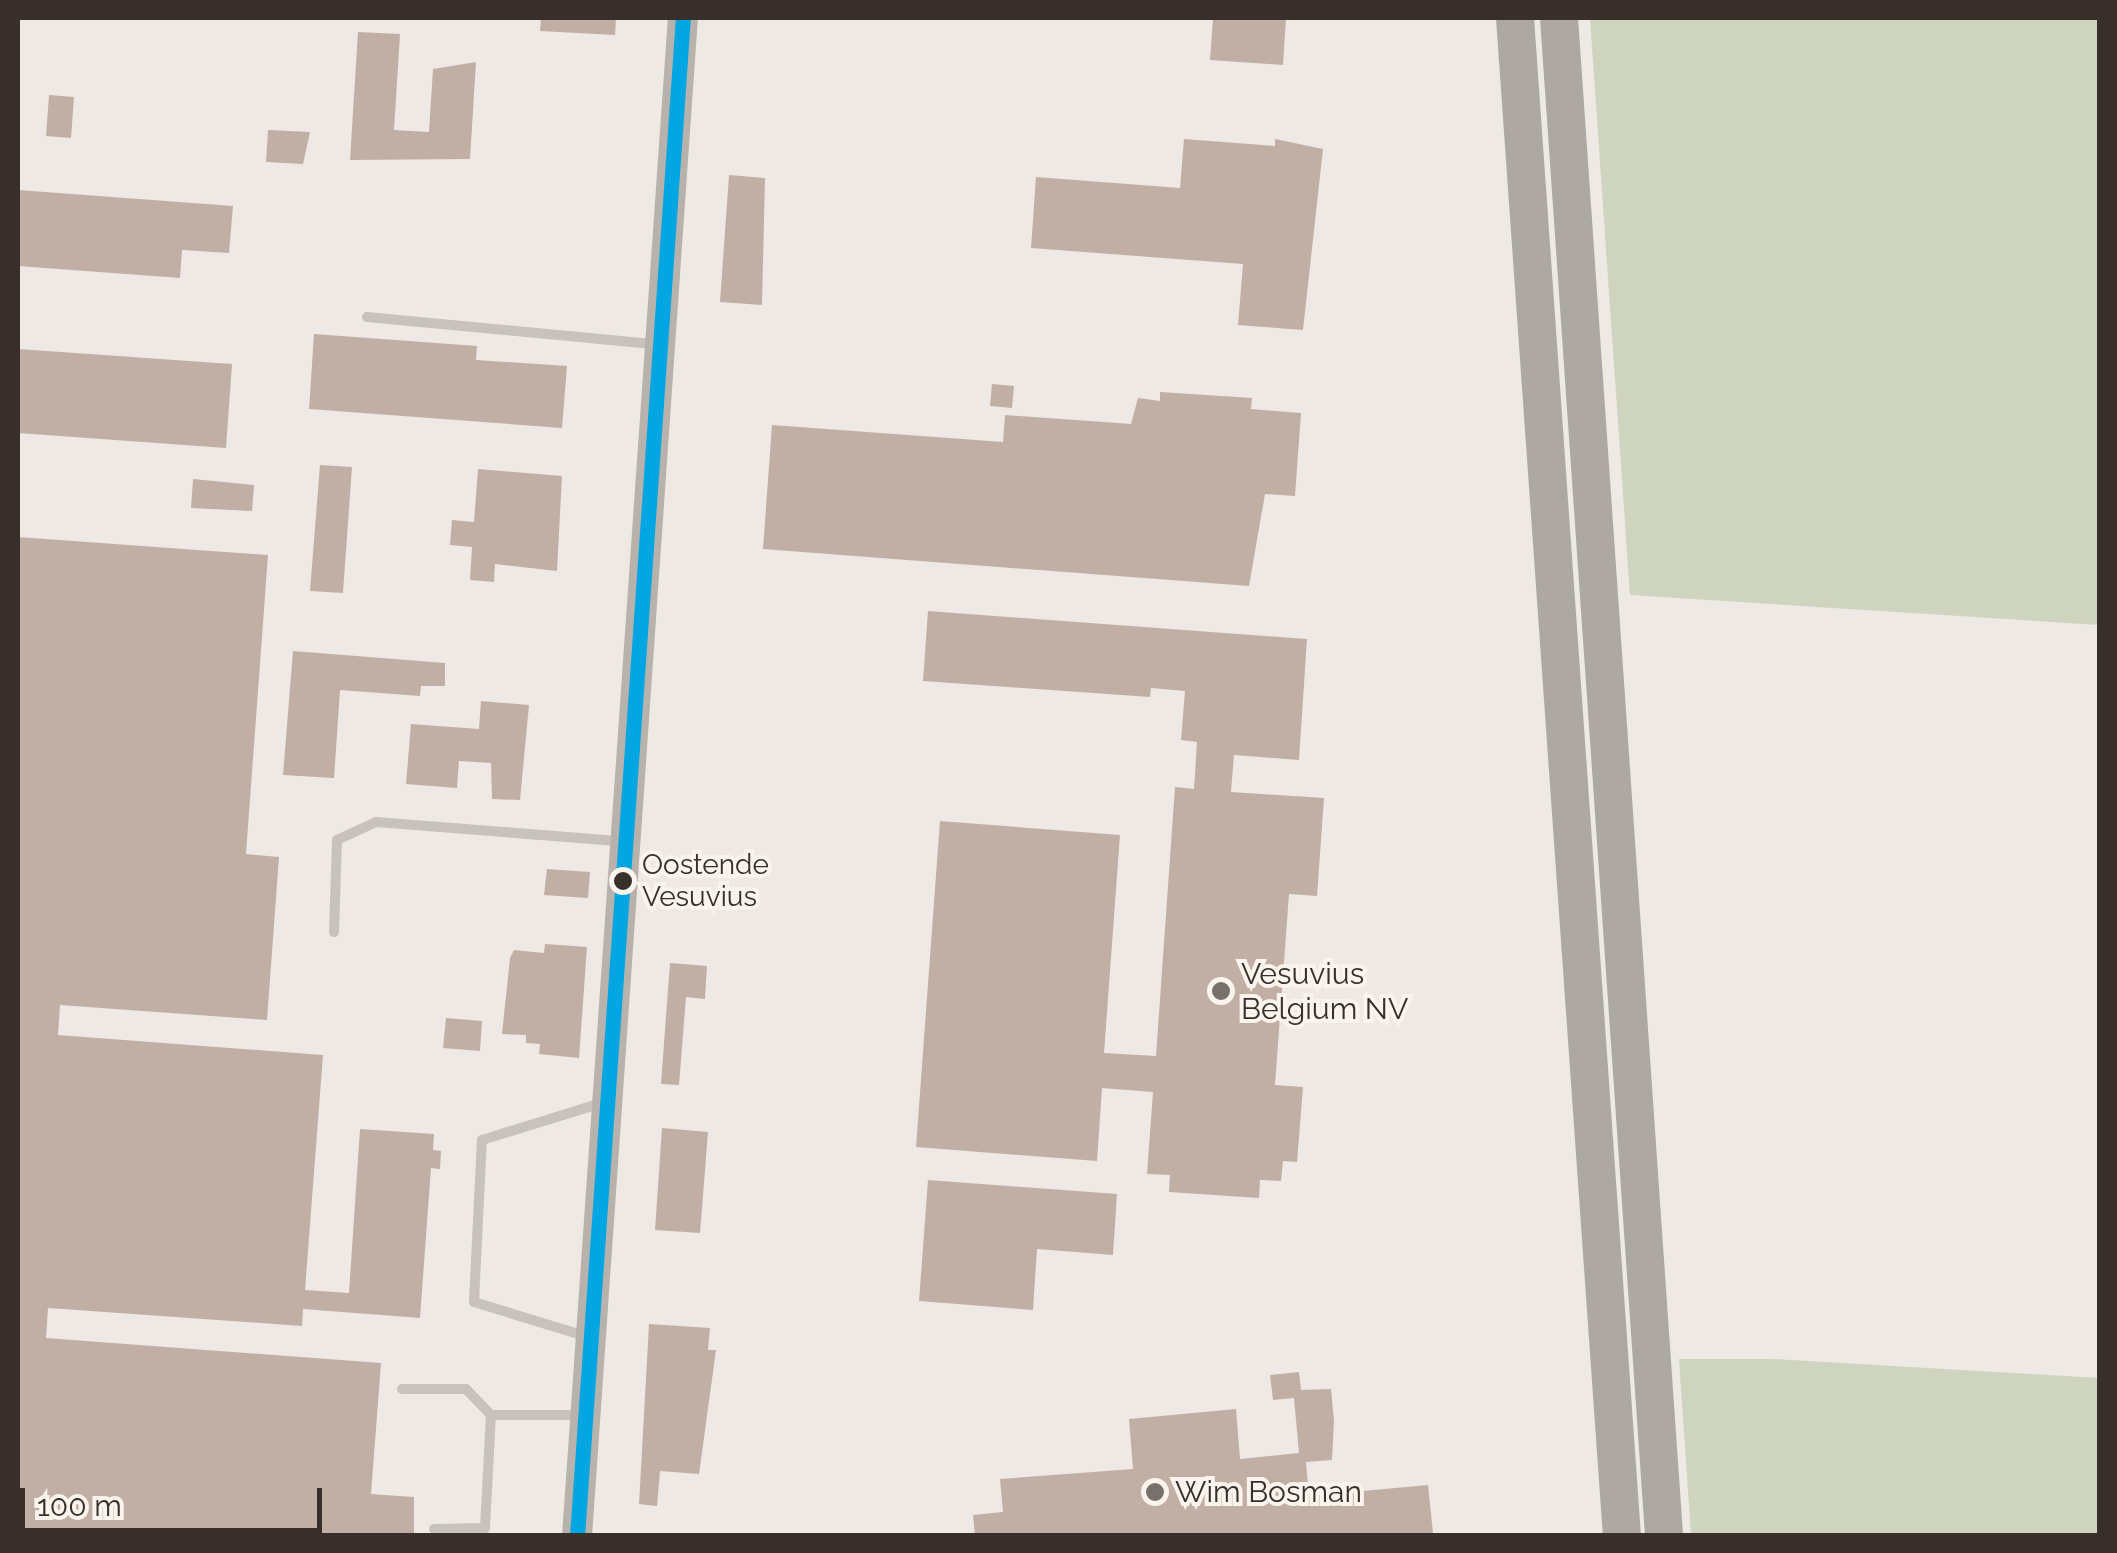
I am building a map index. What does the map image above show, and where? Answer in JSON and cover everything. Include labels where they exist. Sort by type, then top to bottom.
[{"type":"highway","points":[[1516,18],[1622,1536]]},
{"type":"highway","points":[[1558,18],[1664,1536]]},
{"type":"main road","points":[[577,1536],[684,18]]},
{"type":"lane","points":[[367,317],[661,344]]},
{"type":"lane","points":[[334,932],[337,840],[376,822],[590,844],[626,840]]},
{"type":"lane","points":[[591,1338],[474,1302],[482,1140],[608,1101]]},
{"type":"lane","points":[[402,1389],[466,1389],[491,1415],[586,1415]]},
{"type":"lane","points":[[434,1529],[484,1528],[491,1415]]},
{"type":"green space","points":[[1590,18],[2099,18],[2099,625],[1630,595]]},
{"type":"green space","points":[[1679,1359],[1772,1359],[2099,1378],[2099,1535],[1691,1535]]},
{"type":"building","points":[[541,18],[616,18],[615,35],[540,31]]},
{"type":"building","points":[[1213,18],[1286,18],[1283,65],[1210,60]]},
{"type":"building","points":[[358,32],[400,34],[394,130],[429,132],[433,69],[476,62],[470,159],[350,160]]},
{"type":"building","points":[[49,95],[74,97],[71,138],[46,136]]},
{"type":"building","points":[[268,130],[310,132],[303,164],[266,162]]},
{"type":"building","points":[[1184,139],[1275,146],[1275,139],[1323,149],[1303,330],[1238,325],[1243,264],[1031,248],[1036,177],[1180,188]]},
{"type":"building","points":[[729,175],[765,178],[762,305],[720,302]]},
{"type":"building","points":[[18,190],[233,206],[229,253],[182,250],[180,278],[18,266]]},
{"type":"building","points":[[314,334],[477,346],[476,360],[567,366],[562,428],[309,409]]},
{"type":"building","points":[[18,349],[232,364],[226,448],[18,433]]},
{"type":"building","points":[[992,384],[1014,386],[1012,408],[990,406]]},
{"type":"building","points":[[1160,392],[1252,398],[1251,409],[1301,413],[1295,496],[1265,494],[1249,586],[763,549],[772,425],[1003,442],[1005,415],[1131,424],[1138,398],[1160,401]]},
{"type":"building","points":[[320,465],[352,467],[343,593],[310,591]]},
{"type":"building","points":[[478,469],[562,476],[557,571],[495,564],[494,582],[470,580],[472,547],[450,545],[452,520],[474,522]]},
{"type":"building","points":[[193,479],[254,485],[252,511],[191,508]]},
{"type":"building","points":[[18,537],[268,555],[246,854],[279,857],[267,1020],[60,1005],[58,1035],[323,1055],[305,1290],[349,1293],[360,1129],[434,1134],[433,1150],[441,1151],[440,1169],[431,1168],[420,1318],[303,1309],[302,1326],[48,1308],[46,1338],[381,1363],[371,1494],[414,1497],[414,1536],[18,1536]]},
{"type":"building","points":[[928,611],[1307,639],[1299,760],[1234,755],[1231,792],[1324,798],[1317,896],[1289,894],[1275,1085],[1303,1087],[1297,1162],[1283,1161],[1281,1181],[1260,1180],[1259,1198],[1169,1192],[1170,1175],[1147,1174],[1153,1092],[1102,1088],[1097,1161],[916,1147],[940,821],[1120,835],[1104,1053],[1156,1056],[1175,787],[1194,789],[1197,742],[1181,740],[1185,691],[1151,688],[1150,697],[923,681]]},
{"type":"building","points":[[293,651],[445,663],[445,686],[421,686],[420,696],[340,690],[334,778],[283,775]]},
{"type":"building","points":[[481,701],[529,705],[520,800],[492,799],[491,763],[459,761],[457,788],[406,784],[411,724],[479,729]]},
{"type":"building","points":[[547,869],[590,872],[588,898],[544,895]]},
{"type":"building","points":[[545,944],[587,947],[579,1058],[539,1054],[540,1044],[526,1043],[526,1035],[502,1034],[510,958],[514,950],[544,953]]},
{"type":"building","points":[[670,963],[707,966],[705,999],[686,997],[679,1085],[661,1084]]},
{"type":"building","points":[[446,1018],[482,1021],[480,1051],[443,1048]]},
{"type":"building","points":[[662,1128],[708,1132],[700,1233],[655,1230]]},
{"type":"building","points":[[928,1180],[1117,1194],[1113,1255],[1037,1249],[1033,1310],[919,1301]]},
{"type":"building","points":[[649,1324],[710,1328],[708,1350],[716,1350],[699,1474],[660,1471],[657,1506],[639,1504]]},
{"type":"building","name":"Wim Bosman","points":[[1299,1372],[1301,1390],[1331,1389],[1334,1421],[1332,1460],[1306,1462],[1309,1496],[1428,1485],[1433,1533],[975,1536],[973,1515],[1003,1512],[1000,1479],[1133,1469],[1129,1419],[1236,1409],[1240,1459],[1299,1453],[1294,1398],[1273,1400],[1270,1375]]},
{"type":"transit line","points":[[577,1536],[683,18]]},
{"type":"place","name":"Oostende Vesuvius","points":[[623,881]]},
{"type":"place","name":"Vesuvius Belgium NV","points":[[1221,991]]},
{"type":"place","name":"Wim Bosman","points":[[1155,1492]]}]
